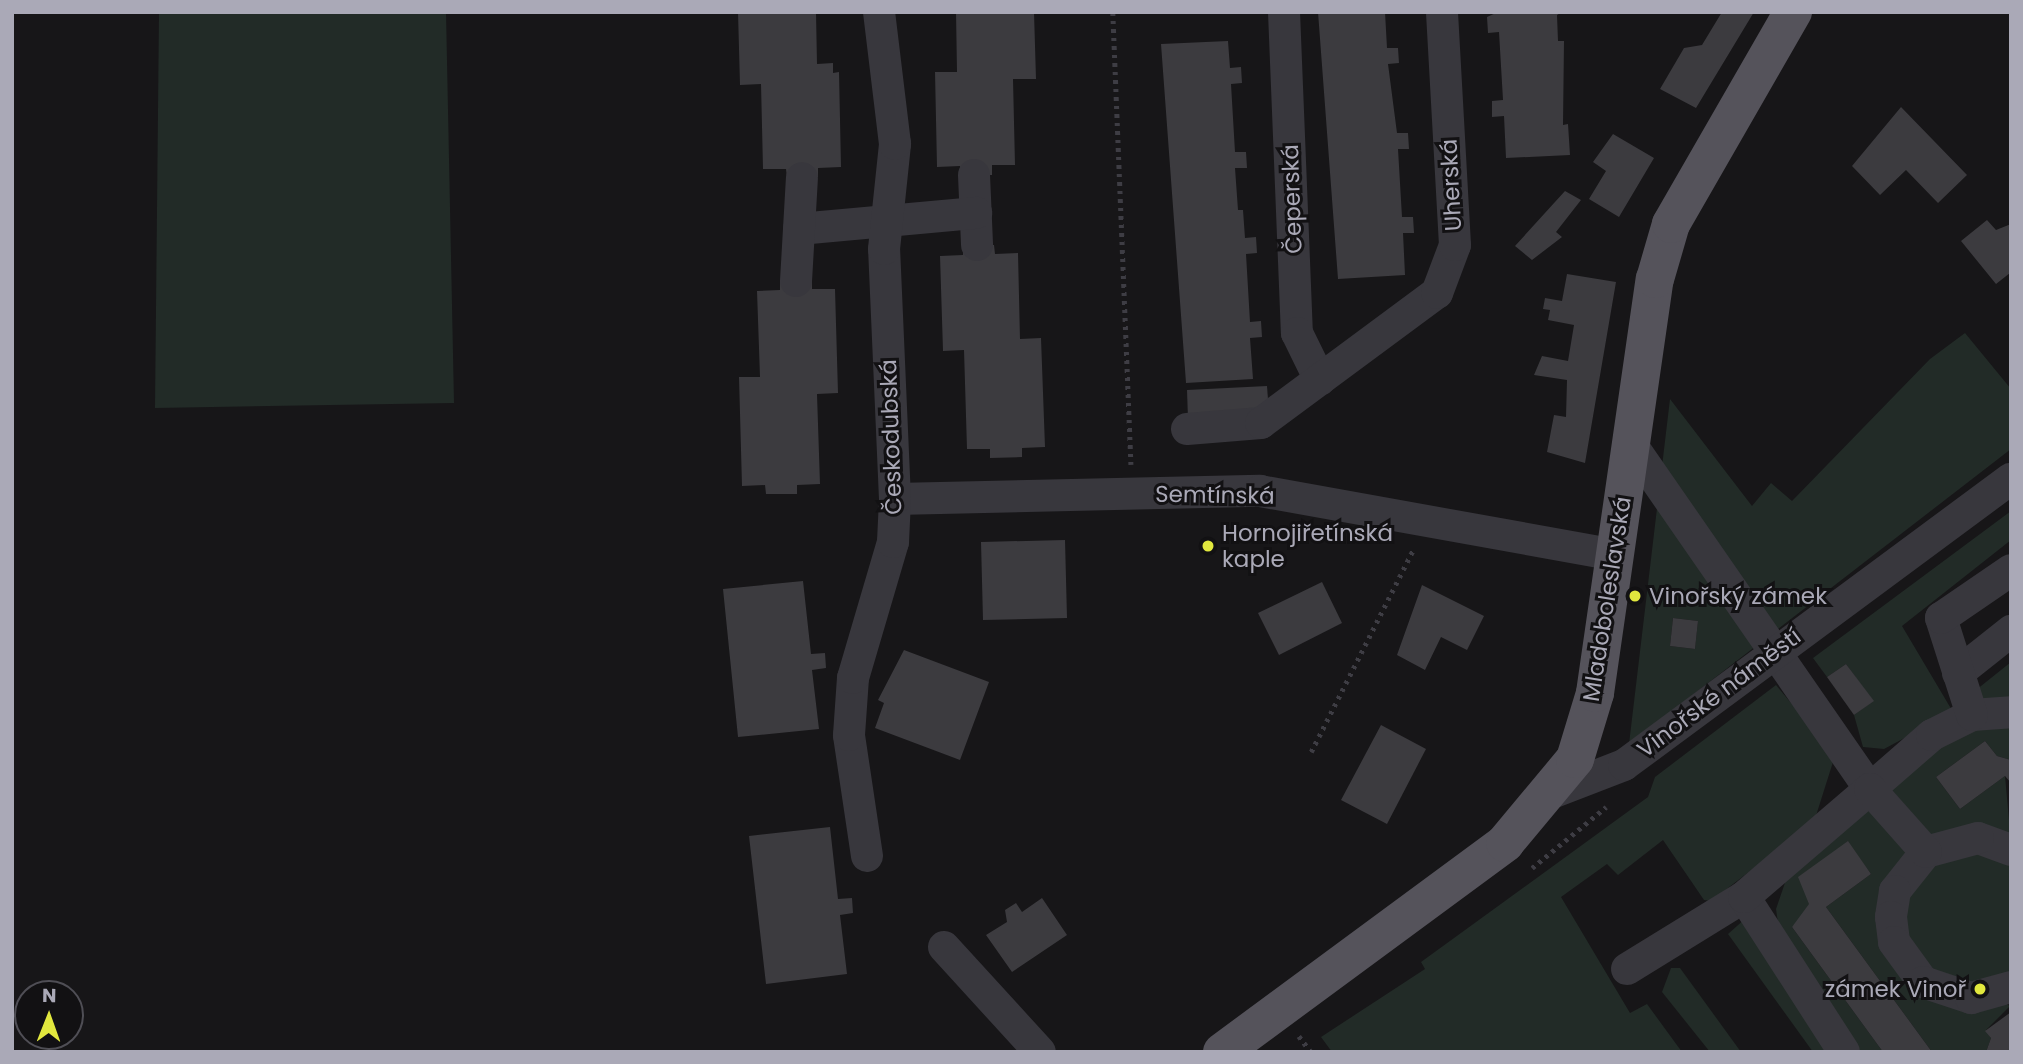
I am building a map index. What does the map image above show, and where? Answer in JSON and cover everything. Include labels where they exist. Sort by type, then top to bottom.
[{"type":"main road","name":"Mladoboleslavská","points":[[1222,1052],[1505,843],[1554,792],[1575,759],[1595,693],[1655,279],[1671,224],[1793,12]]},
{"type":"street","name":"Českodubská","points":[[867,856],[849,735],[852,690],[892,542],[895,499],[887,222],[895,144],[879,12]]},
{"type":"street","name":"Čeperská","points":[[1284,12],[1297,333],[1320,380]]},
{"type":"street","name":"Uherská","points":[[1187,429],[1261,423],[1437,293],[1455,245],[1442,12]]},
{"type":"street","points":[[974,175],[977,245]]},
{"type":"street","points":[[796,281],[803,178]]},
{"type":"street","points":[[799,229],[976,213]]},
{"type":"street","points":[[1631,444],[1772,653],[1870,789],[1926,852]]},
{"type":"street","name":"Vinořské náměstí","points":[[1554,792],[1624,765],[1772,653],[2011,479]]},
{"type":"street","name":"Semtínská","points":[[895,499],[1260,491],[1614,555]]},
{"type":"street","points":[[1972,715],[1941,618],[2011,570]]},
{"type":"street","points":[[1958,673],[2011,631]]},
{"type":"street","points":[[1627,969],[1744,897],[1933,735],[1972,715],[2011,712]]},
{"type":"street","points":[[2011,850],[1978,838],[1926,852],[1901,880],[1891,917],[1905,964],[1945,994],[1970,998],[2011,986]]},
{"type":"street","points":[[1744,897],[1843,1052]]},
{"type":"street","points":[[944,947],[1040,1052]]},
{"type":"path","points":[[1113,12],[1132,494]]},
{"type":"path","points":[[1311,752],[1408,567],[1422,519]]},
{"type":"path","points":[[1301,1038],[1311,1052]]},
{"type":"shaded area","points":[[159,12],[446,12],[454,403],[155,408]]},
{"type":"shaded area","points":[[1965,333],[2011,389],[2011,449],[1629,744],[1670,399],[1752,506],[1771,483],[1792,501],[1930,359]],"holes":[[[1673,618],[1698,621],[1695,649],[1670,646]]]},
{"type":"shaded area","points":[[2011,511],[2011,540],[1902,626],[1953,712],[1884,749],[1863,747],[1854,715],[1873,701],[1846,664],[1827,677],[1813,658]]},
{"type":"shaded area","points":[[2011,662],[2011,702],[1980,704],[1976,690]]},
{"type":"shaded area","points":[[1776,685],[1828,747],[1833,762],[1814,822],[1711,901],[1704,900],[1663,840],[1618,875],[1607,864],[1561,897],[1630,1013],[1647,1004],[1682,1052],[1332,1052],[1321,1037],[1425,969],[1421,962],[1648,797],[1655,777]]},
{"type":"shaded area","points":[[2011,719],[2011,760],[1997,756],[1985,741],[1936,777],[1960,809],[2005,776],[2011,842],[1936,840],[1883,780],[1964,727]]},
{"type":"shaded area","points":[[1869,795],[1908,854],[1889,951],[2010,1006],[1986,1030],[1991,1038],[1986,1052],[1932,1052],[1826,907],[1871,874],[1847,842],[1807,915],[1792,927],[1883,1052],[1854,1052],[1780,937],[1776,909],[1790,868]]},
{"type":"shaded area","points":[[1966,850],[2011,861],[2011,981],[1992,990],[1913,962],[1902,906],[1925,868]]},
{"type":"shaded area","points":[[1746,918],[1832,1052],[1813,1052],[1728,934]]},
{"type":"shaded area","points":[[1671,968],[1680,968],[1741,1052],[1710,1052],[1662,992]]},
{"type":"building","points":[[738,12],[816,12],[817,64],[833,63],[833,73],[839,72],[841,167],[818,168],[818,177],[802,178],[787,178],[786,169],[763,169],[761,84],[740,85]]},
{"type":"building","points":[[956,12],[1034,12],[1036,79],[1013,79],[1015,165],[992,165],[992,175],[961,176],[960,166],[937,167],[935,72],[957,72]]},
{"type":"building","points":[[1318,12],[1385,12],[1387,48],[1398,48],[1399,63],[1388,64],[1397,133],[1408,133],[1409,149],[1398,149],[1402,217],[1413,217],[1414,233],[1403,233],[1405,275],[1338,279]]},
{"type":"building","points":[[1498,12],[1562,12],[1557,15],[1558,41],[1564,41],[1563,125],[1568,124],[1570,155],[1506,158],[1504,116],[1492,117],[1492,101],[1503,100],[1499,32],[1488,33],[1487,17]]},
{"type":"building","points":[[1722,12],[1754,12],[1696,108],[1660,89],[1684,48],[1702,45]]},
{"type":"building","points":[[1228,41],[1230,68],[1241,67],[1242,83],[1231,84],[1235,152],[1246,152],[1247,168],[1235,168],[1238,210],[1243,210],[1245,238],[1256,237],[1257,253],[1246,254],[1250,322],[1261,321],[1262,337],[1250,338],[1253,379],[1186,383],[1161,44]]},
{"type":"building","points":[[1901,107],[1967,175],[1938,203],[1906,170],[1880,195],[1852,166]]},
{"type":"building","points":[[1613,134],[1654,158],[1619,217],[1589,199],[1606,171],[1593,162]]},
{"type":"building","points":[[1565,191],[1581,200],[1556,232],[1562,237],[1532,260],[1515,246]]},
{"type":"building","points":[[1987,220],[1996,230],[2011,224],[2010,273],[1996,284],[1961,241]]},
{"type":"building","points":[[994,245],[995,254],[1018,253],[1020,339],[1041,338],[1045,447],[1022,448],[1022,457],[990,458],[990,449],[967,449],[964,350],[943,351],[940,256],[963,255],[963,246]]},
{"type":"building","points":[[1567,274],[1616,282],[1585,463],[1547,452],[1554,415],[1566,417],[1567,380],[1534,375],[1542,356],[1568,361],[1574,325],[1548,320],[1550,310],[1543,309],[1545,298],[1562,301]]},
{"type":"building","points":[[812,280],[812,289],[835,289],[838,393],[817,394],[820,484],[797,485],[797,494],[766,494],[765,485],[742,486],[739,377],[760,377],[757,291],[780,290],[780,281]]},
{"type":"building","points":[[1267,386],[1269,413],[1188,419],[1187,390]]},
{"type":"building","points":[[1065,540],[1067,618],[983,620],[981,542]]},
{"type":"building","points":[[803,581],[811,654],[825,653],[826,668],[812,670],[819,729],[738,737],[723,589]]},
{"type":"building","points":[[1322,582],[1342,623],[1279,655],[1258,613]]},
{"type":"building","points":[[1422,585],[1484,616],[1467,650],[1441,637],[1425,670],[1397,655]]},
{"type":"building","points":[[1673,618],[1698,621],[1695,649],[1670,646]]},
{"type":"building","points":[[904,650],[989,682],[960,760],[875,728],[884,703],[878,700]]},
{"type":"building","points":[[1846,664],[1874,701],[1854,715],[1827,677]]},
{"type":"building","points":[[1381,725],[1426,749],[1387,824],[1341,800]]},
{"type":"building","points":[[1985,741],[1997,756],[2011,760],[2011,783],[2005,776],[1960,809],[1936,777]]},
{"type":"building","points":[[830,827],[838,899],[852,898],[853,913],[840,915],[847,974],[766,984],[749,836]]},
{"type":"building","points":[[1848,841],[1871,874],[1826,907],[1932,1052],[1883,1052],[1792,927],[1809,904],[1798,877]]},
{"type":"building","points":[[1042,898],[1067,935],[1012,972],[986,935],[1007,922],[1005,910],[1016,903],[1022,912]]},
{"type":"building","points":[[2011,1012],[2011,1052],[1986,1052],[1991,1038],[1985,1031]]},
{"type":"place","name":"Hornojiřetínská kaple","points":[[1208,546]]},
{"type":"place","name":"Vinořský zámek","points":[[1635,596]]},
{"type":"place","name":"zámek Vinoř","points":[[1980,989]]}]
